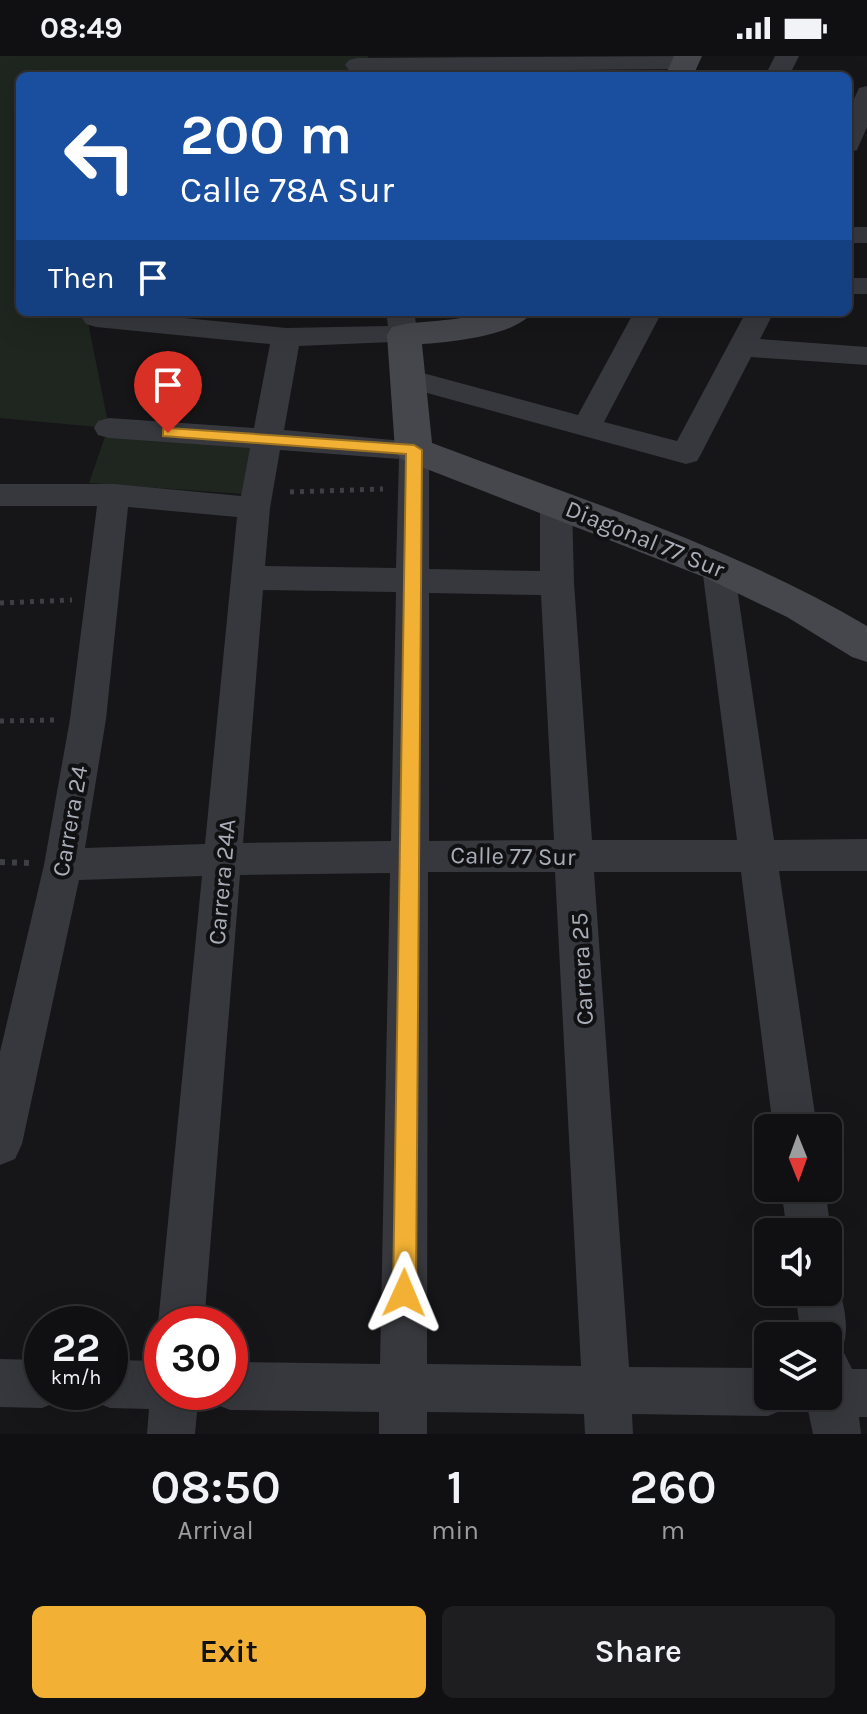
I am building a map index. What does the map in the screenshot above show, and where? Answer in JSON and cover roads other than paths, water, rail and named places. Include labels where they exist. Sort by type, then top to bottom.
[{"type":"street","points":[[358,66],[553,65],[636,59],[684,65]]},
{"type":"street","points":[[852,134],[867,93]]},
{"type":"street","points":[[96,318],[286,337],[402,324],[467,330],[507,316]]},
{"type":"street","points":[[586,428],[646,316]]},
{"type":"street","points":[[408,378],[686,454],[758,316]]},
{"type":"street","points":[[402,324],[414,450],[403,1434]]},
{"type":"street","name":"Carrera 24A","points":[[183,1306],[255,500],[286,337]]},
{"type":"street","points":[[742,347],[867,356]]},
{"type":"street","points":[[109,428],[414,450]]},
{"type":"street","name":"Diagonal 77 Sur","points":[[414,450],[718,567],[801,606],[867,646]]},
{"type":"street","points":[[0,495],[255,500]]},
{"type":"street","name":"Carrera 24","points":[[0,1144],[63,865],[88,719],[114,495]]},
{"type":"street","name":"Carrera 25","points":[[556,504],[557,583],[608,1412]]},
{"type":"street","points":[[718,567],[793,1114]]},
{"type":"street","points":[[250,578],[557,583]]},
{"type":"street","name":"Calle 77 Sur","points":[[63,865],[225,857],[410,854],[575,857],[867,855]]},
{"type":"street","points":[[0,1383],[24,1384]]},
{"type":"street","points":[[248,1386],[403,1387],[608,1412],[754,1394]]},
{"type":"street","points":[[171,1434],[173,1410]]}]
